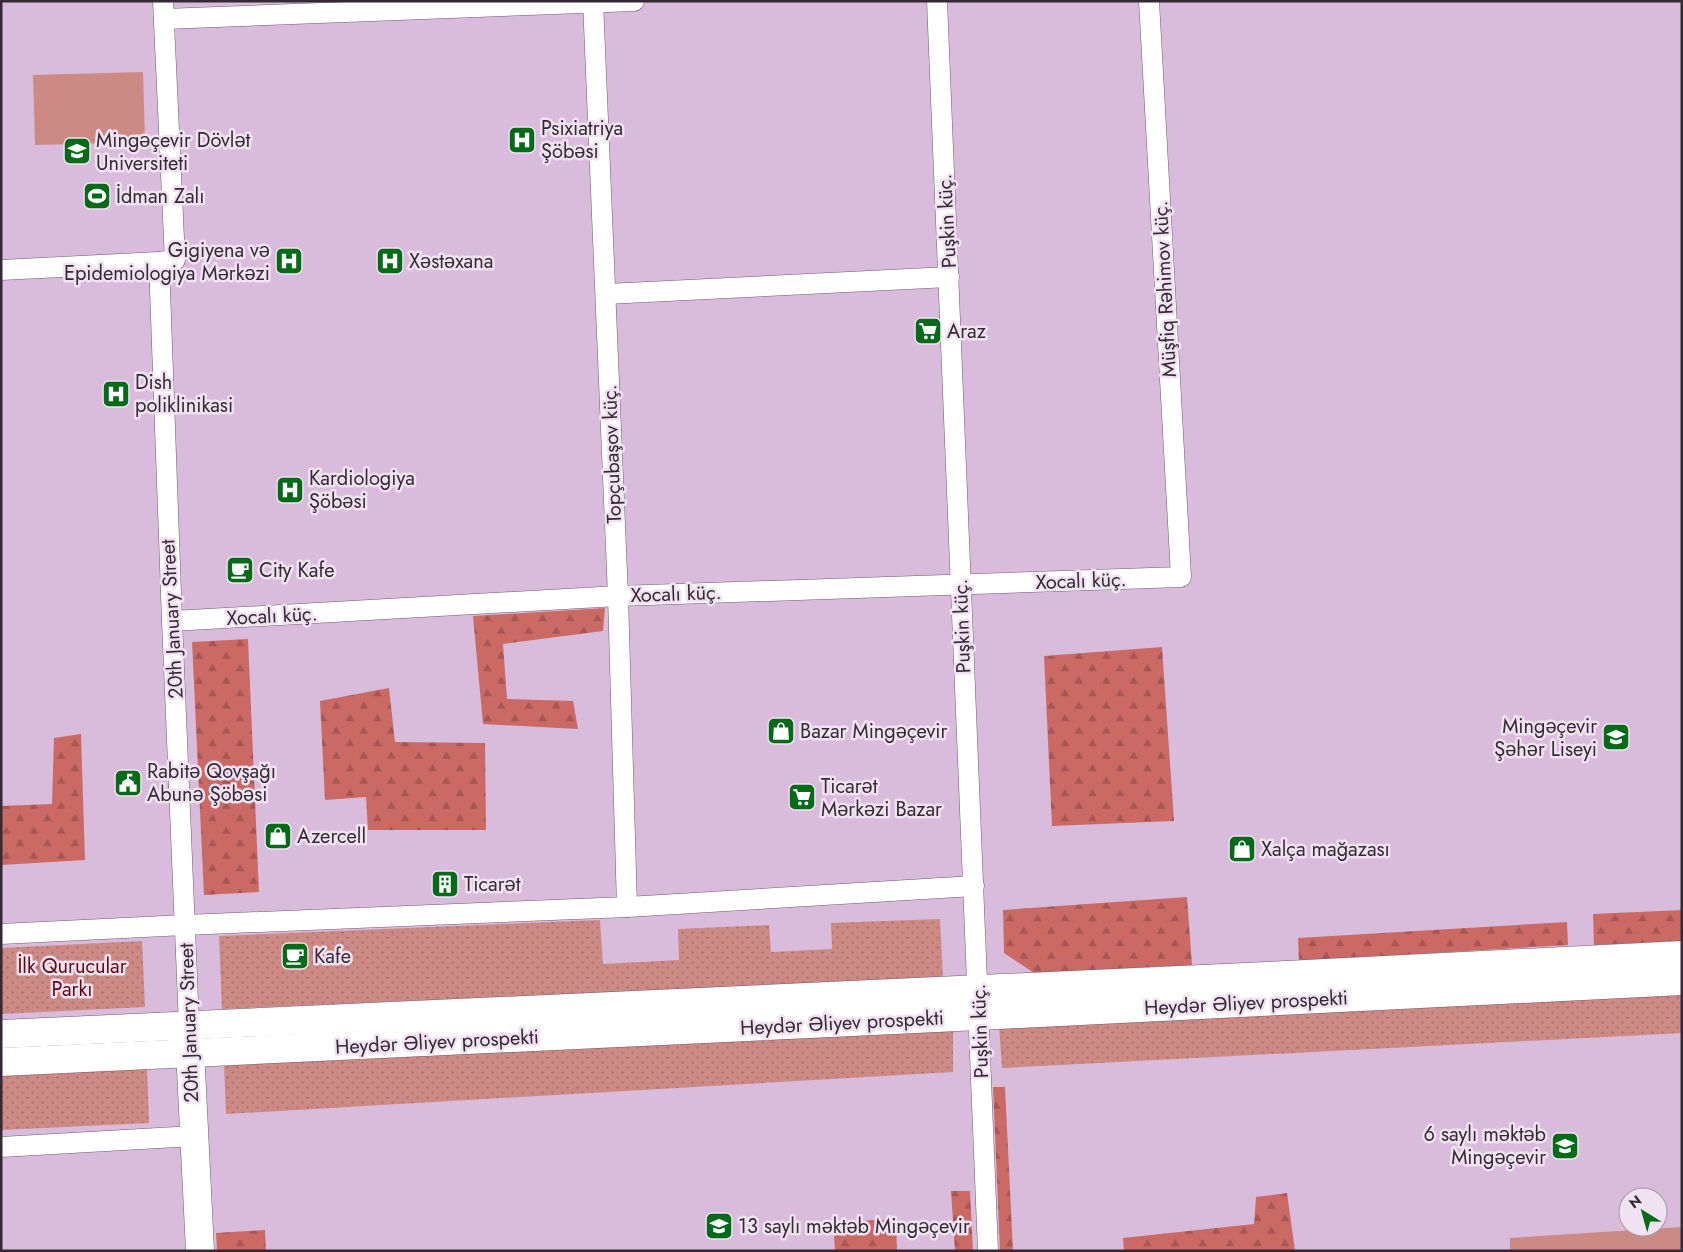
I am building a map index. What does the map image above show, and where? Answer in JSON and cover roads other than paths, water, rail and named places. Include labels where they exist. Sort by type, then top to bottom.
[{"type":"main road","name":"Heydər Əliyev prospekti","points":[[1,1034],[1682,956]]},
{"type":"main road","name":"Heydər Əliyev prospekti","points":[[1,1062],[1682,981]]},
{"type":"main road","name":"20th January Street","points":[[189,1025],[200,1251]]},
{"type":"street","points":[[1,270],[175,260],[163,10],[634,1]]},
{"type":"street","name":"Puşkin küç.","points":[[937,1],[988,1251]]},
{"type":"street","name":"Müşfiq Rəhimov küç.","points":[[1150,1],[1181,577]]},
{"type":"street","name":"Topçubaşov küç.","points":[[593,2],[618,596],[627,907]]},
{"type":"street","name":"20th January Street","points":[[159,262],[189,1025]]},
{"type":"street","points":[[606,294],[949,277]]},
{"type":"street","name":"Xocalı küç.","points":[[172,621],[618,596],[1181,577]]},
{"type":"street","points":[[1,934],[627,907],[974,886]]},
{"type":"street","points":[[1,1147],[194,1136]]},
{"type":"place","name":"Psixiatriya Şöbəsi","points":[[522,140]]},
{"type":"place","name":"Mingəçevir Dövlət Universiteti","points":[[77,151]]},
{"type":"place","name":"İdman Zalı","points":[[97,196]]},
{"type":"place","name":"Gigiyena və Epidemiologiya Mərkəzi","points":[[289,261]]},
{"type":"place","name":"Xəstəxana","points":[[390,261]]},
{"type":"place","name":"Araz","points":[[928,331]]},
{"type":"place","name":"Dish poliklinikasi","points":[[116,394]]},
{"type":"place","name":"Kardiologiya Şöbəsi","points":[[290,490]]},
{"type":"place","name":"City Kafe","points":[[240,570]]},
{"type":"place","name":"Bazar Mingəçevir","points":[[781,731]]},
{"type":"place","name":"Mingəçevir Şəhər Liseyi","points":[[1616,737]]},
{"type":"place","name":"Rabitə Qovşağı Abunə Şöbəsi","points":[[128,783]]},
{"type":"place","name":"Ticarət Mərkəzi Bazar","points":[[802,797]]},
{"type":"place","name":"Azercell","points":[[278,836]]},
{"type":"place","name":"Xalça mağazası","points":[[1242,849]]},
{"type":"place","name":"Ticarət","points":[[445,884]]},
{"type":"place","name":"Kafe","points":[[295,956]]},
{"type":"place","name":"6 saylı məktəb Mingəçevir","points":[[1565,1146]]},
{"type":"place","name":"13 saylı məktəb Mingəçevir","points":[[719,1226]]},
{"type":"park label","name":"İlk Qurucular Parkı","points":[[72,978]]}]
